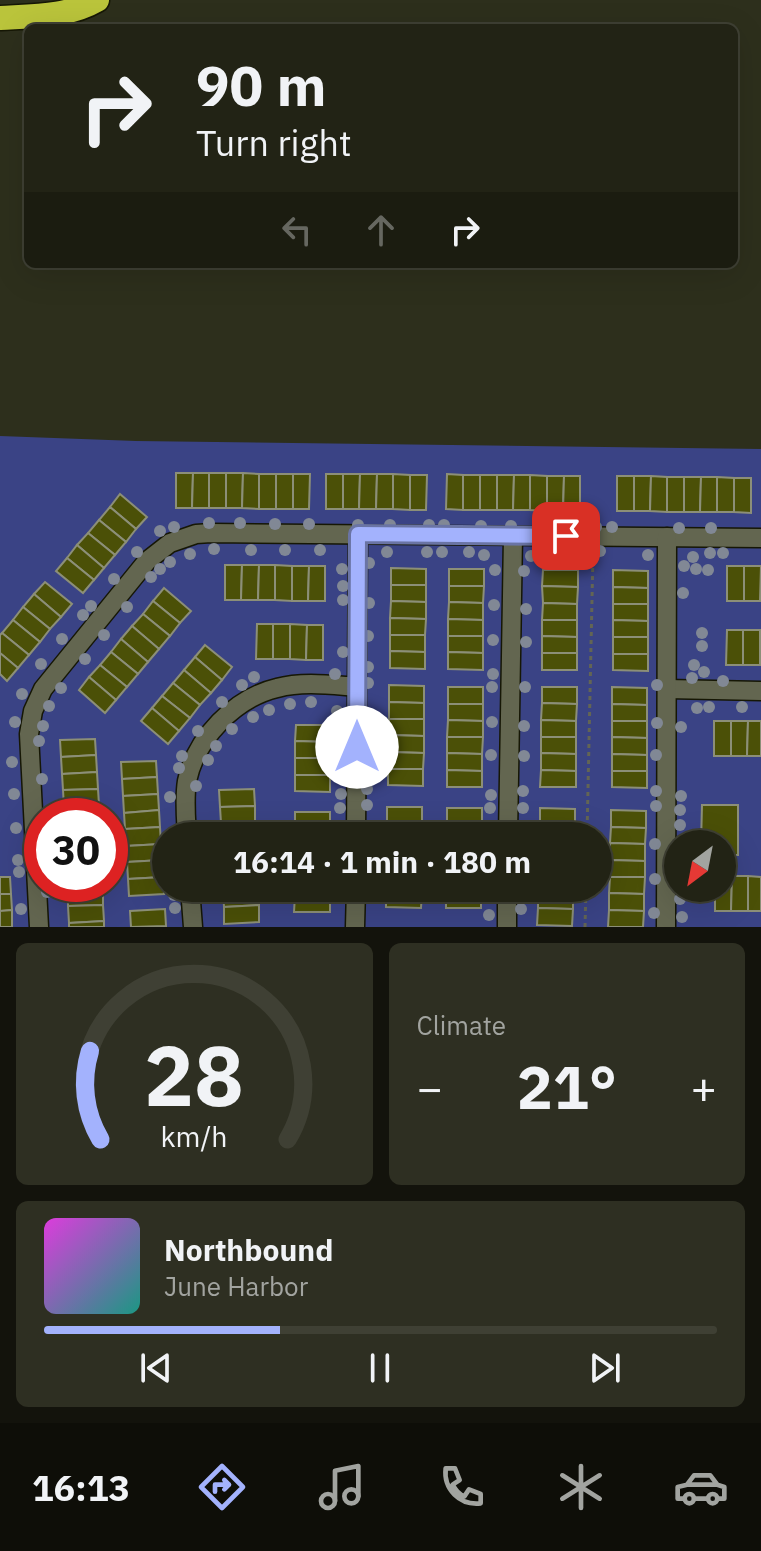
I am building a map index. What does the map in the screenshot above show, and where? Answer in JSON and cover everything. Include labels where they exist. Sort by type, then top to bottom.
[{"type":"highway","points":[[0,18],[56,14],[97,0]]},
{"type":"street","points":[[39,927],[29,746],[30,722],[37,699],[147,561],[170,543],[196,534],[211,533],[761,538]]},
{"type":"street","points":[[356,822],[358,534]]},
{"type":"street","points":[[508,822],[513,536]]},
{"type":"street","points":[[666,927],[667,537]]},
{"type":"street","points":[[187,822],[186,790],[192,765],[203,743],[243,702],[278,687],[357,687]]},
{"type":"street","points":[[667,689],[761,691]]},
{"type":"street","points":[[191,902],[193,927]]},
{"type":"street","points":[[355,927],[356,902]]},
{"type":"street","points":[[507,902],[507,927]]},
{"type":"path","points":[[587,822],[593,536]]},
{"type":"path","points":[[585,927],[586,902]]},
{"type":"shaded area","points":[[0,436],[136,441],[761,449],[761,927],[0,927]]},
{"type":"building","points":[[176,473],[193,473],[192,508],[176,508]]},
{"type":"building","points":[[193,473],[209,473],[209,508],[192,508]]},
{"type":"building","points":[[209,473],[226,473],[226,508],[209,508]]},
{"type":"building","points":[[226,473],[243,473],[242,508],[226,508]]},
{"type":"building","points":[[243,473],[259,474],[259,509],[242,508]]},
{"type":"building","points":[[259,474],[276,474],[276,509],[259,509]]},
{"type":"building","points":[[276,474],[293,474],[293,509],[276,509]]},
{"type":"building","points":[[293,474],[310,474],[309,509],[293,509]]},
{"type":"building","points":[[326,474],[343,474],[343,509],[326,509]]},
{"type":"building","points":[[343,474],[360,474],[359,509],[343,509]]},
{"type":"building","points":[[360,474],[377,474],[376,509],[359,509]]},
{"type":"building","points":[[377,474],[393,474],[393,509],[376,509]]},
{"type":"building","points":[[393,474],[410,475],[410,510],[393,509]]},
{"type":"building","points":[[447,474],[463,475],[463,510],[446,509]]},
{"type":"building","points":[[410,475],[427,475],[426,510],[410,510]]},
{"type":"building","points":[[463,475],[480,475],[480,510],[463,510]]},
{"type":"building","points":[[480,475],[497,475],[497,510],[480,510]]},
{"type":"building","points":[[497,475],[514,475],[513,510],[497,510]]},
{"type":"building","points":[[514,475],[530,475],[530,510],[513,510]]},
{"type":"building","points":[[530,475],[547,476],[547,511],[530,510]]},
{"type":"building","points":[[547,476],[564,476],[563,511],[547,511]]},
{"type":"building","points":[[564,476],[580,476],[580,511],[563,511]]},
{"type":"building","points":[[617,476],[634,476],[634,511],[617,511]]},
{"type":"building","points":[[634,476],[651,476],[650,511],[634,511]]},
{"type":"building","points":[[651,476],[667,477],[667,512],[650,511]]},
{"type":"building","points":[[667,477],[684,477],[684,512],[667,512]]},
{"type":"building","points":[[684,477],[701,477],[700,512],[684,512]]},
{"type":"building","points":[[701,477],[717,477],[717,512],[700,512]]},
{"type":"building","points":[[717,477],[734,478],[734,512],[717,512]]},
{"type":"building","points":[[734,478],[751,478],[751,513],[734,512]]},
{"type":"building","points":[[120,494],[147,517],[136,529],[110,507]]},
{"type":"building","points":[[110,507],[136,529],[126,542],[99,520]]},
{"type":"building","points":[[99,520],[126,542],[115,555],[88,533]]},
{"type":"building","points":[[88,533],[115,555],[104,568],[77,545]]},
{"type":"building","points":[[77,545],[104,568],[94,580],[67,558]]},
{"type":"building","points":[[67,558],[94,580],[83,593],[56,571]]},
{"type":"building","points":[[225,565],[242,565],[241,600],[225,600]]},
{"type":"building","points":[[242,565],[259,565],[258,600],[241,600]]},
{"type":"building","points":[[259,565],[275,565],[275,600],[258,600]]},
{"type":"building","points":[[275,565],[292,566],[292,601],[275,600]]},
{"type":"building","points":[[292,566],[309,566],[308,601],[292,601]]},
{"type":"building","points":[[309,566],[325,566],[325,601],[308,601]]},
{"type":"building","points":[[727,566],[744,566],[744,601],[727,601]]},
{"type":"building","points":[[744,566],[761,566],[760,601],[744,601]]},
{"type":"building","points":[[391,568],[426,569],[426,585],[391,585]]},
{"type":"building","points":[[449,569],[484,569],[484,586],[449,586]]},
{"type":"building","points":[[543,570],[578,570],[578,587],[542,586]]},
{"type":"building","points":[[613,570],[648,571],[648,588],[613,587]]},
{"type":"building","points":[[45,582],[72,604],[61,617],[34,594]]},
{"type":"building","points":[[391,585],[426,585],[426,602],[391,601]]},
{"type":"building","points":[[449,586],[484,586],[483,603],[449,602]]},
{"type":"building","points":[[542,586],[578,587],[577,604],[543,603]]},
{"type":"building","points":[[613,587],[648,588],[648,604],[613,604]]},
{"type":"building","points":[[164,588],[191,611],[180,623],[153,601]]},
{"type":"building","points":[[34,594],[61,617],[50,629],[23,607]]},
{"type":"building","points":[[153,601],[180,623],[170,636],[143,614]]},
{"type":"building","points":[[391,601],[426,602],[426,619],[390,618]]},
{"type":"building","points":[[449,602],[483,603],[483,620],[448,619]]},
{"type":"building","points":[[543,603],[577,604],[577,620],[542,620]]},
{"type":"building","points":[[613,604],[648,604],[648,621],[613,620]]},
{"type":"building","points":[[23,607],[50,629],[40,642],[13,620]]},
{"type":"building","points":[[143,614],[170,636],[159,649],[132,626]]},
{"type":"building","points":[[390,618],[426,619],[425,635],[390,635]]},
{"type":"building","points":[[448,619],[483,620],[483,636],[448,636]]},
{"type":"building","points":[[13,620],[40,642],[29,655],[2,633]]},
{"type":"building","points":[[542,620],[577,620],[577,637],[542,636]]},
{"type":"building","points":[[613,620],[648,621],[648,637],[613,637]]},
{"type":"building","points":[[257,624],[273,624],[273,659],[256,659]]},
{"type":"building","points":[[273,624],[290,624],[290,659],[273,659]]},
{"type":"building","points":[[290,624],[307,625],[306,660],[290,659]]},
{"type":"building","points":[[307,625],[323,625],[323,660],[306,660]]},
{"type":"building","points":[[132,626],[159,649],[148,662],[121,639]]},
{"type":"building","points":[[727,630],[743,630],[743,665],[726,665]]},
{"type":"building","points":[[743,630],[760,630],[760,665],[743,665]]},
{"type":"building","points":[[2,633],[29,655],[18,668],[0,653]]},
{"type":"building","points":[[390,635],[425,635],[425,652],[390,651]]},
{"type":"building","points":[[448,636],[483,636],[483,653],[448,652]]},
{"type":"building","points":[[542,636],[577,637],[577,653],[542,653]]},
{"type":"building","points":[[613,637],[648,637],[648,654],[613,654]]},
{"type":"building","points":[[121,639],[148,662],[138,674],[111,652]]},
{"type":"building","points":[[205,645],[232,667],[222,680],[195,657]]},
{"type":"building","points":[[390,651],[425,652],[425,669],[390,668]]},
{"type":"building","points":[[111,652],[138,674],[127,687],[100,665]]},
{"type":"building","points":[[448,652],[483,653],[483,670],[448,669]]},
{"type":"building","points":[[0,653],[18,668],[7,681],[0,674]]},
{"type":"building","points":[[542,653],[577,653],[577,670],[542,670]]},
{"type":"building","points":[[613,654],[648,654],[648,671],[613,670]]},
{"type":"building","points":[[195,657],[222,680],[211,693],[184,670]]},
{"type":"building","points":[[100,665],[127,687],[116,700],[89,677]]},
{"type":"building","points":[[184,670],[211,693],[200,705],[173,683]]},
{"type":"building","points":[[89,677],[116,700],[105,713],[79,690]]},
{"type":"building","points":[[173,683],[200,705],[190,718],[162,696]]},
{"type":"building","points":[[389,685],[424,686],[424,703],[389,702]]},
{"type":"building","points":[[448,687],[483,687],[483,704],[448,704]]},
{"type":"building","points":[[542,687],[577,687],[577,704],[542,703]]},
{"type":"building","points":[[612,687],[647,688],[647,705],[612,704]]},
{"type":"building","points":[[162,696],[190,718],[179,731],[152,708]]},
{"type":"building","points":[[389,702],[424,703],[424,719],[389,719]]},
{"type":"building","points":[[542,703],[577,704],[576,721],[541,720]]},
{"type":"building","points":[[448,704],[483,704],[483,721],[448,720]]},
{"type":"building","points":[[612,704],[647,705],[647,721],[612,721]]},
{"type":"building","points":[[152,708],[179,731],[168,744],[141,721]]},
{"type":"building","points":[[389,719],[424,719],[424,736],[389,735]]},
{"type":"building","points":[[448,720],[483,721],[483,737],[447,737]]},
{"type":"building","points":[[541,720],[576,721],[576,737],[541,737]]},
{"type":"building","points":[[612,721],[647,721],[647,738],[612,737]]},
{"type":"building","points":[[714,721],[731,721],[731,756],[714,756]]},
{"type":"building","points":[[731,721],[748,721],[747,756],[731,756]]},
{"type":"building","points":[[748,721],[761,721],[761,756],[747,756]]},
{"type":"building","points":[[296,725],[331,725],[330,742],[295,741]]},
{"type":"building","points":[[389,735],[424,736],[424,753],[389,752]]},
{"type":"building","points":[[447,737],[483,737],[482,754],[447,753]]},
{"type":"building","points":[[541,737],[576,737],[576,754],[541,753]]},
{"type":"building","points":[[612,737],[647,738],[647,755],[612,754]]},
{"type":"building","points":[[95,739],[96,755],[61,757],[60,740]]},
{"type":"building","points":[[295,741],[330,742],[330,758],[295,758]]},
{"type":"building","points":[[389,752],[424,753],[423,769],[388,769]]},
{"type":"building","points":[[447,753],[482,754],[482,771],[447,770]]},
{"type":"building","points":[[541,753],[576,754],[576,771],[541,770]]},
{"type":"building","points":[[612,754],[647,755],[647,771],[612,771]]},
{"type":"building","points":[[96,755],[97,772],[62,774],[61,757]]},
{"type":"building","points":[[295,758],[330,758],[330,775],[295,775]]},
{"type":"building","points":[[156,761],[157,777],[122,779],[121,762]]},
{"type":"building","points":[[388,769],[423,769],[423,786],[388,785]]},
{"type":"building","points":[[447,770],[482,771],[482,787],[447,787]]},
{"type":"building","points":[[541,770],[576,771],[576,787],[540,787]]},
{"type":"building","points":[[612,771],[647,771],[647,788],[612,787]]},
{"type":"building","points":[[97,772],[98,789],[63,790],[62,774]]},
{"type":"building","points":[[295,775],[330,775],[330,792],[295,791]]},
{"type":"building","points":[[157,777],[158,794],[123,796],[122,779]]},
{"type":"building","points":[[98,789],[99,798],[63,798],[63,790]]},
{"type":"building","points":[[254,789],[255,806],[220,807],[219,790]]},
{"type":"building","points":[[158,794],[159,810],[128,813],[128,798],[123,796]]},
{"type":"building","points":[[702,805],[738,805],[738,855],[736,830],[701,830]]},
{"type":"building","points":[[255,806],[255,822],[221,822],[220,807]]},
{"type":"building","points":[[387,807],[422,807],[422,822],[387,822]]},
{"type":"building","points":[[447,808],[482,808],[482,822],[447,822]]},
{"type":"building","points":[[540,808],[575,809],[575,822],[540,822]]},
{"type":"building","points":[[159,810],[160,822],[152,822],[152,827],[128,829],[128,813]]},
{"type":"building","points":[[611,810],[646,811],[646,828],[612,827]]},
{"type":"building","points":[[295,812],[330,812],[330,822],[295,822]]},
{"type":"building","points":[[152,827],[152,845],[128,846],[128,829]]},
{"type":"building","points":[[612,827],[646,828],[645,844],[612,843]]},
{"type":"building","points":[[612,843],[645,844],[645,861],[612,860]]},
{"type":"building","points":[[152,845],[152,861],[128,862],[128,846]]},
{"type":"building","points":[[612,860],[645,861],[645,877],[612,877]]},
{"type":"building","points":[[152,861],[152,878],[128,879],[128,862]]},
{"type":"building","points":[[736,876],[748,876],[748,911],[731,911],[731,902],[736,902]]},
{"type":"building","points":[[748,876],[761,877],[761,911],[748,911]]},
{"type":"building","points":[[0,877],[10,877],[11,894],[0,894]]},
{"type":"building","points":[[612,877],[645,877],[644,894],[612,893]]},
{"type":"building","points":[[152,878],[152,895],[129,896],[128,879]]},
{"type":"building","points":[[612,893],[644,894],[644,911],[609,910]]},
{"type":"building","points":[[0,894],[11,894],[12,910],[0,911]]},
{"type":"building","points":[[68,902],[103,902],[103,905],[68,906]]},
{"type":"building","points":[[224,902],[259,902],[259,905],[224,907]]},
{"type":"building","points":[[295,902],[330,902],[330,912],[294,912]]},
{"type":"building","points":[[386,902],[421,902],[421,908],[386,907]]},
{"type":"building","points":[[446,902],[481,902],[481,908],[446,908]]},
{"type":"building","points":[[538,902],[573,902],[573,909],[538,908]]},
{"type":"building","points":[[715,902],[731,902],[731,911],[715,911]]},
{"type":"building","points":[[103,905],[104,921],[69,923],[68,906]]},
{"type":"building","points":[[259,905],[259,922],[224,924],[224,907]]},
{"type":"building","points":[[538,908],[573,909],[572,926],[537,925]]},
{"type":"building","points":[[165,909],[166,926],[131,927],[130,911]]},
{"type":"building","points":[[12,910],[12,927],[0,927],[0,911]]},
{"type":"building","points":[[609,910],[644,911],[643,927],[608,927]]},
{"type":"building","points":[[104,921],[104,927],[69,927],[69,923]]},
{"type":"route","points":[[357,747],[358,534],[566,536]]}]
